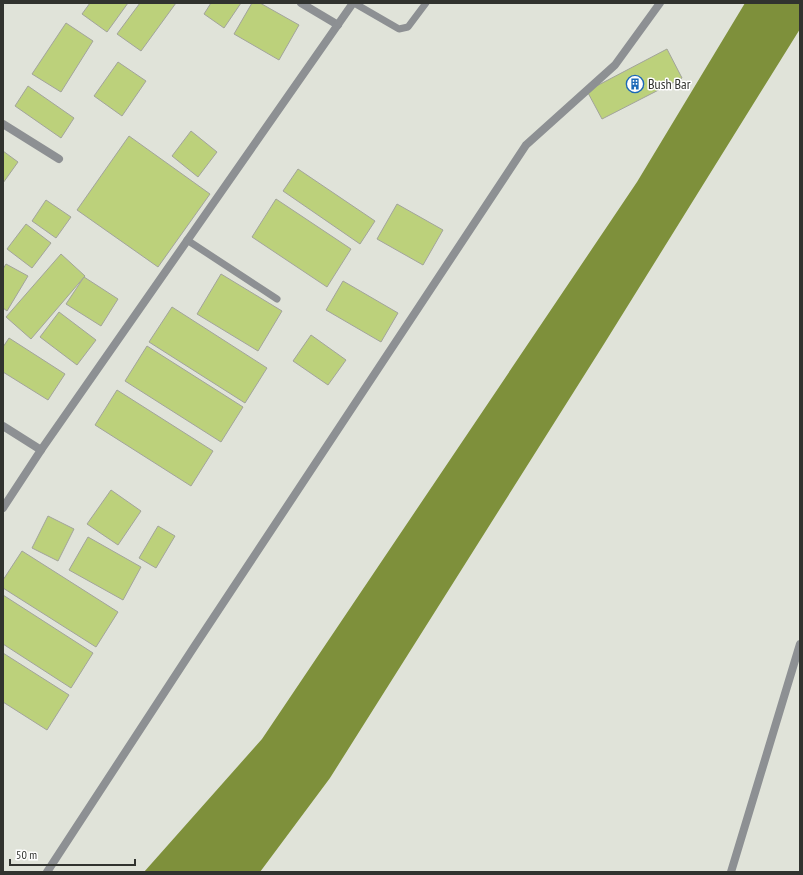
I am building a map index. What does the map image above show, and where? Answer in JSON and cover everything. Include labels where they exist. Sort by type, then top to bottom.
[{"type":"street","points":[[301,3],[338,25]]},
{"type":"street","points":[[3,508],[41,450],[354,3]]},
{"type":"street","points":[[47,872],[198,640],[526,146],[615,65],[660,3]]},
{"type":"street","points":[[3,124],[59,159]]},
{"type":"street","points":[[3,426],[41,450]]},
{"type":"street","points":[[731,872],[800,644]]},
{"type":"lane","points":[[354,3],[399,29],[408,27],[426,3]]},
{"type":"lane","points":[[187,240],[277,300]]},
{"type":"shaded area","points":[[745,3],[800,3],[800,29],[604,344],[330,778],[260,872],[144,872],[262,739],[637,182]]},
{"type":"building","points":[[90,3],[128,3],[107,32],[82,14]]},
{"type":"building","points":[[140,3],[176,3],[141,51],[117,34]]},
{"type":"building","points":[[211,3],[241,3],[224,28],[204,14]]},
{"type":"building","points":[[252,3],[260,3],[299,25],[279,60],[234,34]]},
{"type":"building","points":[[66,23],[93,41],[61,92],[32,74]]},
{"type":"building","name":"Bush Bar","points":[[667,49],[682,78],[602,119],[587,91]]},
{"type":"building","points":[[118,62],[146,81],[122,116],[94,96]]},
{"type":"building","points":[[28,86],[74,118],[61,138],[15,106]]},
{"type":"building","points":[[191,131],[217,152],[198,177],[172,156]]},
{"type":"building","points":[[129,136],[210,194],[158,267],[77,210]]},
{"type":"building","points":[[3,151],[18,162],[3,183]]},
{"type":"building","points":[[298,169],[375,221],[360,244],[283,191]]},
{"type":"building","points":[[276,199],[351,249],[327,287],[252,237]]},
{"type":"building","points":[[46,200],[71,217],[56,238],[32,221]]},
{"type":"building","points":[[397,204],[443,230],[423,265],[377,239]]},
{"type":"building","points":[[26,224],[51,243],[32,268],[7,249]]},
{"type":"building","points":[[61,254],[85,276],[31,339],[6,317]]},
{"type":"building","points":[[6,264],[28,276],[7,311],[3,308],[3,269]]},
{"type":"building","points":[[221,274],[282,311],[258,351],[197,314]]},
{"type":"building","points":[[84,277],[118,299],[101,326],[66,304]]},
{"type":"building","points":[[343,281],[398,313],[381,342],[326,310]]},
{"type":"building","points":[[172,307],[267,368],[245,403],[149,342]]},
{"type":"building","points":[[59,312],[96,340],[77,365],[40,337]]},
{"type":"building","points":[[311,335],[346,360],[328,385],[293,361]]},
{"type":"building","points":[[9,338],[65,374],[48,400],[3,372],[3,347]]},
{"type":"building","points":[[147,346],[243,407],[221,442],[125,381]]},
{"type":"building","points":[[117,390],[213,451],[191,486],[95,425]]},
{"type":"building","points":[[111,490],[141,511],[118,545],[87,524]]},
{"type":"building","points":[[48,516],[74,529],[58,561],[32,548]]},
{"type":"building","points":[[158,526],[175,536],[156,568],[139,558]]},
{"type":"building","points":[[88,537],[141,567],[123,600],[69,570]]},
{"type":"building","points":[[22,551],[118,612],[96,647],[3,588],[3,580]]},
{"type":"building","points":[[3,595],[93,653],[71,688],[3,644]]},
{"type":"building","points":[[3,653],[69,695],[47,730],[3,702]]},
{"type":"place","name":"Bush Bar","points":[[635,84]]}]
